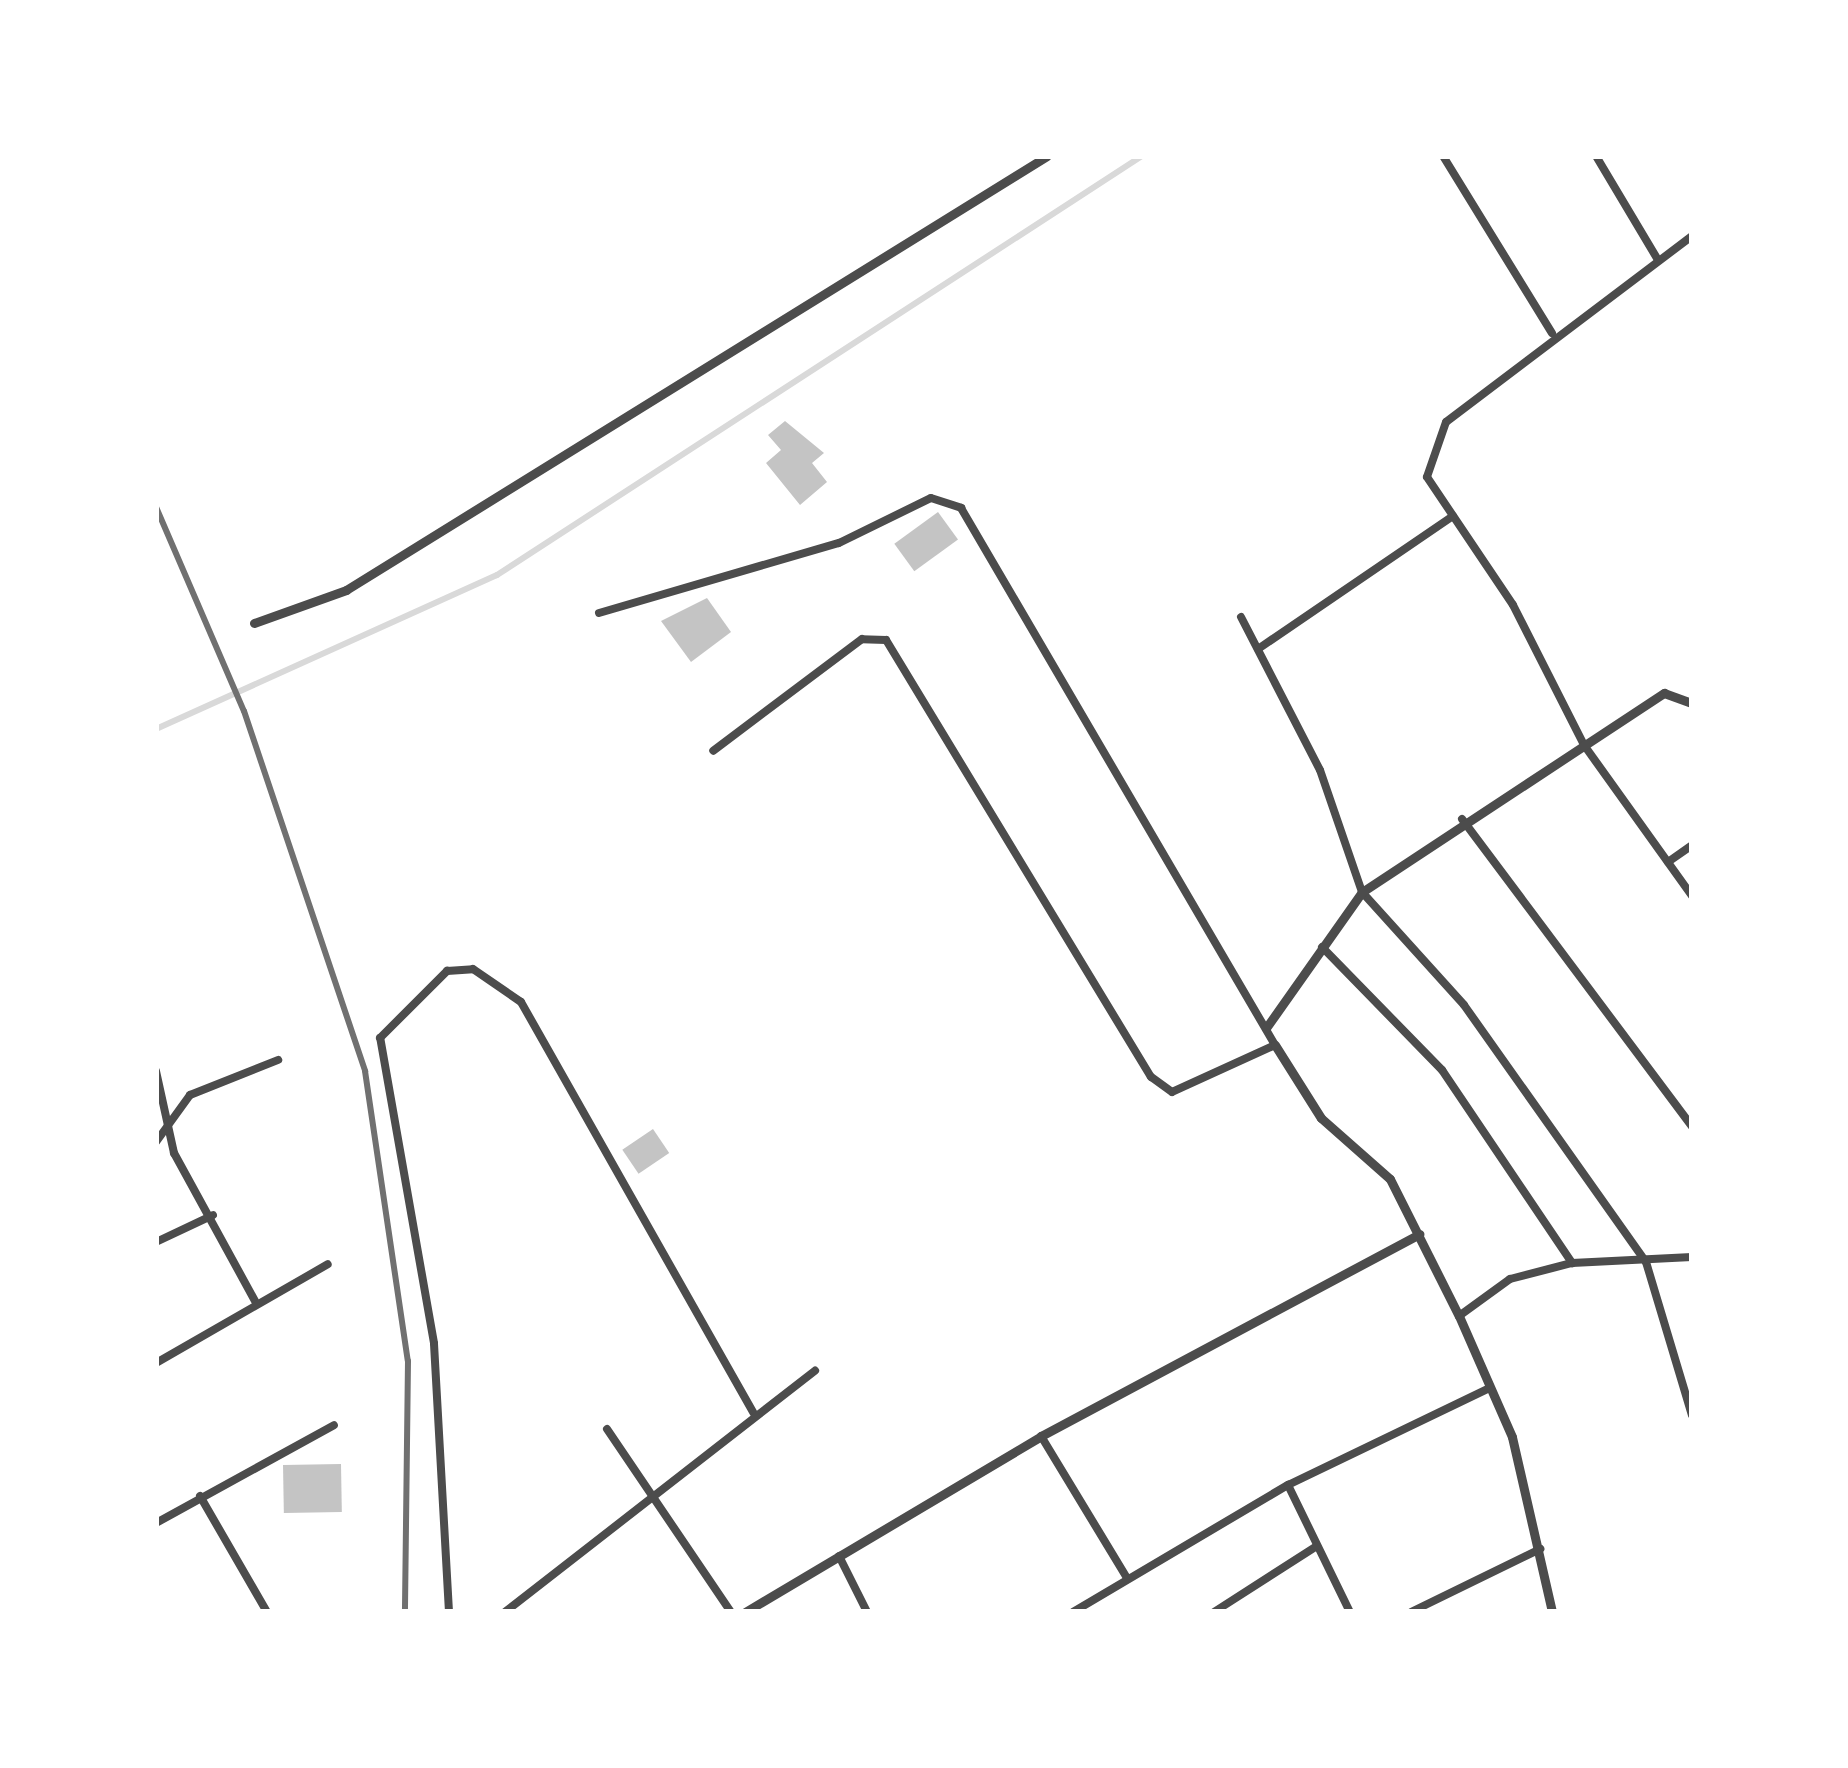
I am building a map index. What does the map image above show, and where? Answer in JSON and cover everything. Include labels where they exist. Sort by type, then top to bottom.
[{"type":"street","points":[[254,623],[346,590],[1047,156]]},
{"type":"street","points":[[1443,156],[1552,333]]},
{"type":"street","points":[[1596,156],[1658,260]]},
{"type":"street","points":[[1692,236],[1552,333],[1429,446],[1427,477],[1584,745],[1692,896]]},
{"type":"street","points":[[599,613],[839,543],[931,498],[961,508],[1321,1118],[1390,1179],[1490,1388],[1540,1550],[1552,1612]]},
{"type":"street","points":[[1258,649],[1454,516]]},
{"type":"street","points":[[1241,617],[1320,770],[1362,892],[1463,1005],[1646,1262],[1692,1415]]},
{"type":"street","points":[[713,751],[862,639],[886,640],[1151,1077],[1172,1092],[1275,1045]]},
{"type":"street","points":[[1266,1028],[1362,892],[1462,819],[1664,693],[1692,703]]},
{"type":"street","points":[[1462,819],[1692,1127]]},
{"type":"street","points":[[1668,862],[1692,845]]},
{"type":"street","points":[[1322,947],[1442,1070],[1573,1263]]},
{"type":"street","points":[[449,1612],[434,1343],[380,1038],[385,1021],[447,971],[473,969],[521,1001],[754,1413]]},
{"type":"street","points":[[156,1142],[190,1095],[278,1060]]},
{"type":"street","points":[[156,1071],[174,1153],[213,1215],[255,1301]]},
{"type":"street","points":[[156,1242],[213,1215]]},
{"type":"street","points":[[745,1612],[1041,1436],[1419,1234]]},
{"type":"street","points":[[1459,1316],[1510,1279],[1573,1263],[1692,1257]]},
{"type":"street","points":[[156,1363],[255,1301],[328,1264]]},
{"type":"street","points":[[505,1612],[814,1370]]},
{"type":"street","points":[[1073,1612],[1288,1485],[1490,1388]]},
{"type":"street","points":[[156,1523],[334,1425]]},
{"type":"street","points":[[607,1429],[731,1612]]},
{"type":"street","points":[[1041,1436],[1127,1579]]},
{"type":"street","points":[[1288,1485],[1350,1612]]},
{"type":"street","points":[[200,1496],[267,1612]]},
{"type":"street","points":[[1214,1612],[1317,1546]]},
{"type":"street","points":[[1412,1612],[1540,1550]]},
{"type":"street","points":[[838,1554],[867,1612]]},
{"type":"building","points":[[785,421],[824,453],[812,463],[827,482],[800,505],[766,463],[781,450],[768,435]]},
{"type":"building","points":[[938,512],[958,540],[914,571],[894,544]]},
{"type":"building","points":[[707,598],[731,632],[691,662],[661,621]]},
{"type":"building","points":[[653,1129],[669,1153],[639,1174],[622,1150]]},
{"type":"building","points":[[341,1464],[342,1512],[284,1513],[283,1465]]},
{"type":"waterway","points":[[156,729],[497,575],[1142,156]]},
{"type":"railway","points":[[156,507],[244,711],[365,1071],[408,1361],[405,1612]]}]
